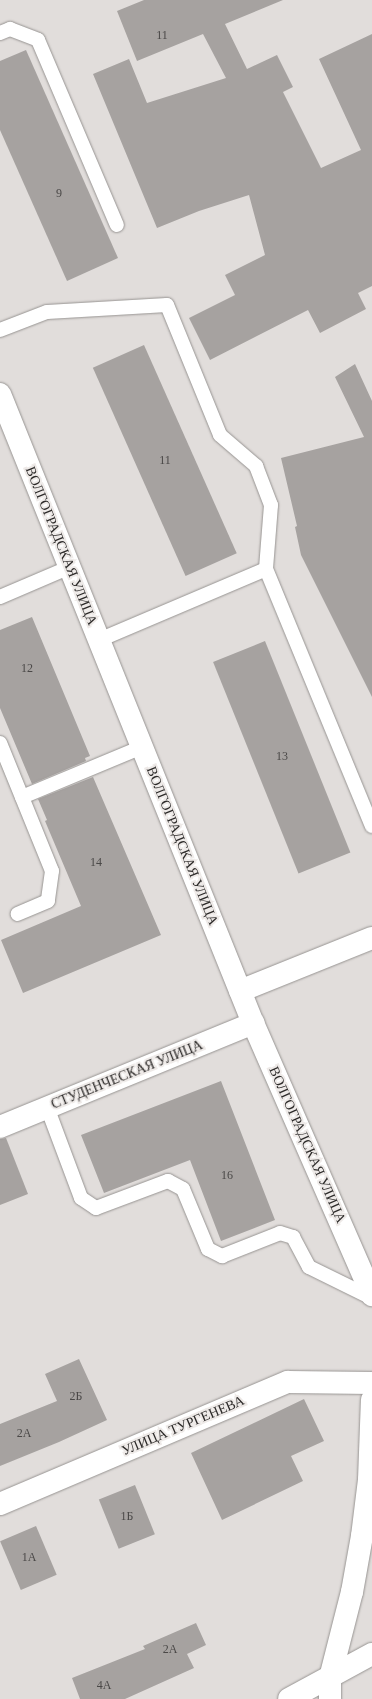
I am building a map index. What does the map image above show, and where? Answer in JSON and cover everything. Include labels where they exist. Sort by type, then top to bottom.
[{"type":"street","name":"ВОЛГОГРАДСКАЯ УЛИЦА","points":[[0,394],[253,1023],[372,1295]]},
{"type":"street","points":[[240,991],[372,938]]},
{"type":"street","name":"СТУДЕНЧЕСКАЯ УЛИЦА","points":[[0,1127],[253,1023]]},
{"type":"street","name":"УЛИЦА ТУРГЕНЕВА","points":[[0,1504],[288,1382],[372,1383]]},
{"type":"street","points":[[330,1689],[352,1592],[362,1536],[369,1480],[372,1400]]},
{"type":"street","points":[[289,1699],[330,1689],[372,1654]]},
{"type":"lane","points":[[0,33],[10,29],[38,40],[117,224]]},
{"type":"lane","points":[[0,330],[47,312],[167,305],[220,435],[256,466],[271,505],[266,569],[372,826]]},
{"type":"lane","points":[[0,597],[70,567]]},
{"type":"lane","points":[[99,640],[266,569]]},
{"type":"lane","points":[[0,743],[52,871],[48,901],[18,914]]},
{"type":"lane","points":[[22,797],[142,747]]},
{"type":"lane","points":[[47,1107],[81,1198],[96,1208],[168,1181],[183,1189],[208,1249],[222,1256],[280,1233],[293,1237],[309,1267],[372,1298]]},
{"type":"building","points":[[144,0],[283,0],[225,24],[247,69],[277,55],[293,87],[283,92],[321,168],[361,150],[319,59],[372,34],[372,286],[358,293],[366,309],[320,333],[308,310],[210,360],[189,318],[235,295],[225,275],[265,255],[249,195],[199,211],[157,228],[93,74],[129,59],[147,103],[226,78],[203,34],[137,61],[117,11]]},
{"type":"building","points":[[26,50],[118,258],[67,281],[0,130],[0,61]]},
{"type":"building","points":[[144,345],[237,553],[186,576],[93,368]]},
{"type":"building","points":[[355,364],[372,401],[372,697],[301,555],[295,527],[297,526],[281,458],[364,437],[335,377]]},
{"type":"building","points":[[32,617],[90,756],[85,758],[86,761],[32,784],[0,708],[0,630]]},
{"type":"building","points":[[265,641],[350,852],[298,873],[213,662]]},
{"type":"building","points":[[93,777],[161,935],[23,993],[1,940],[81,906],[45,821],[47,820],[38,799]]},
{"type":"building","points":[[221,1081],[275,1220],[221,1241],[190,1160],[104,1193],[81,1135]]},
{"type":"building","points":[[6,1138],[28,1194],[0,1205],[0,1139]]},
{"type":"building","points":[[79,1359],[107,1420],[59,1442],[0,1466],[0,1424],[57,1401],[45,1374]]},
{"type":"building","points":[[304,1399],[324,1441],[291,1456],[303,1481],[222,1520],[191,1453]]},
{"type":"building","points":[[135,1485],[155,1534],[119,1549],[99,1500]]},
{"type":"building","points":[[36,1526],[57,1575],[21,1590],[0,1541]]},
{"type":"building","points":[[196,1623],[206,1645],[187,1654],[194,1668],[125,1699],[80,1699],[72,1678],[145,1649],[143,1646]]}]
